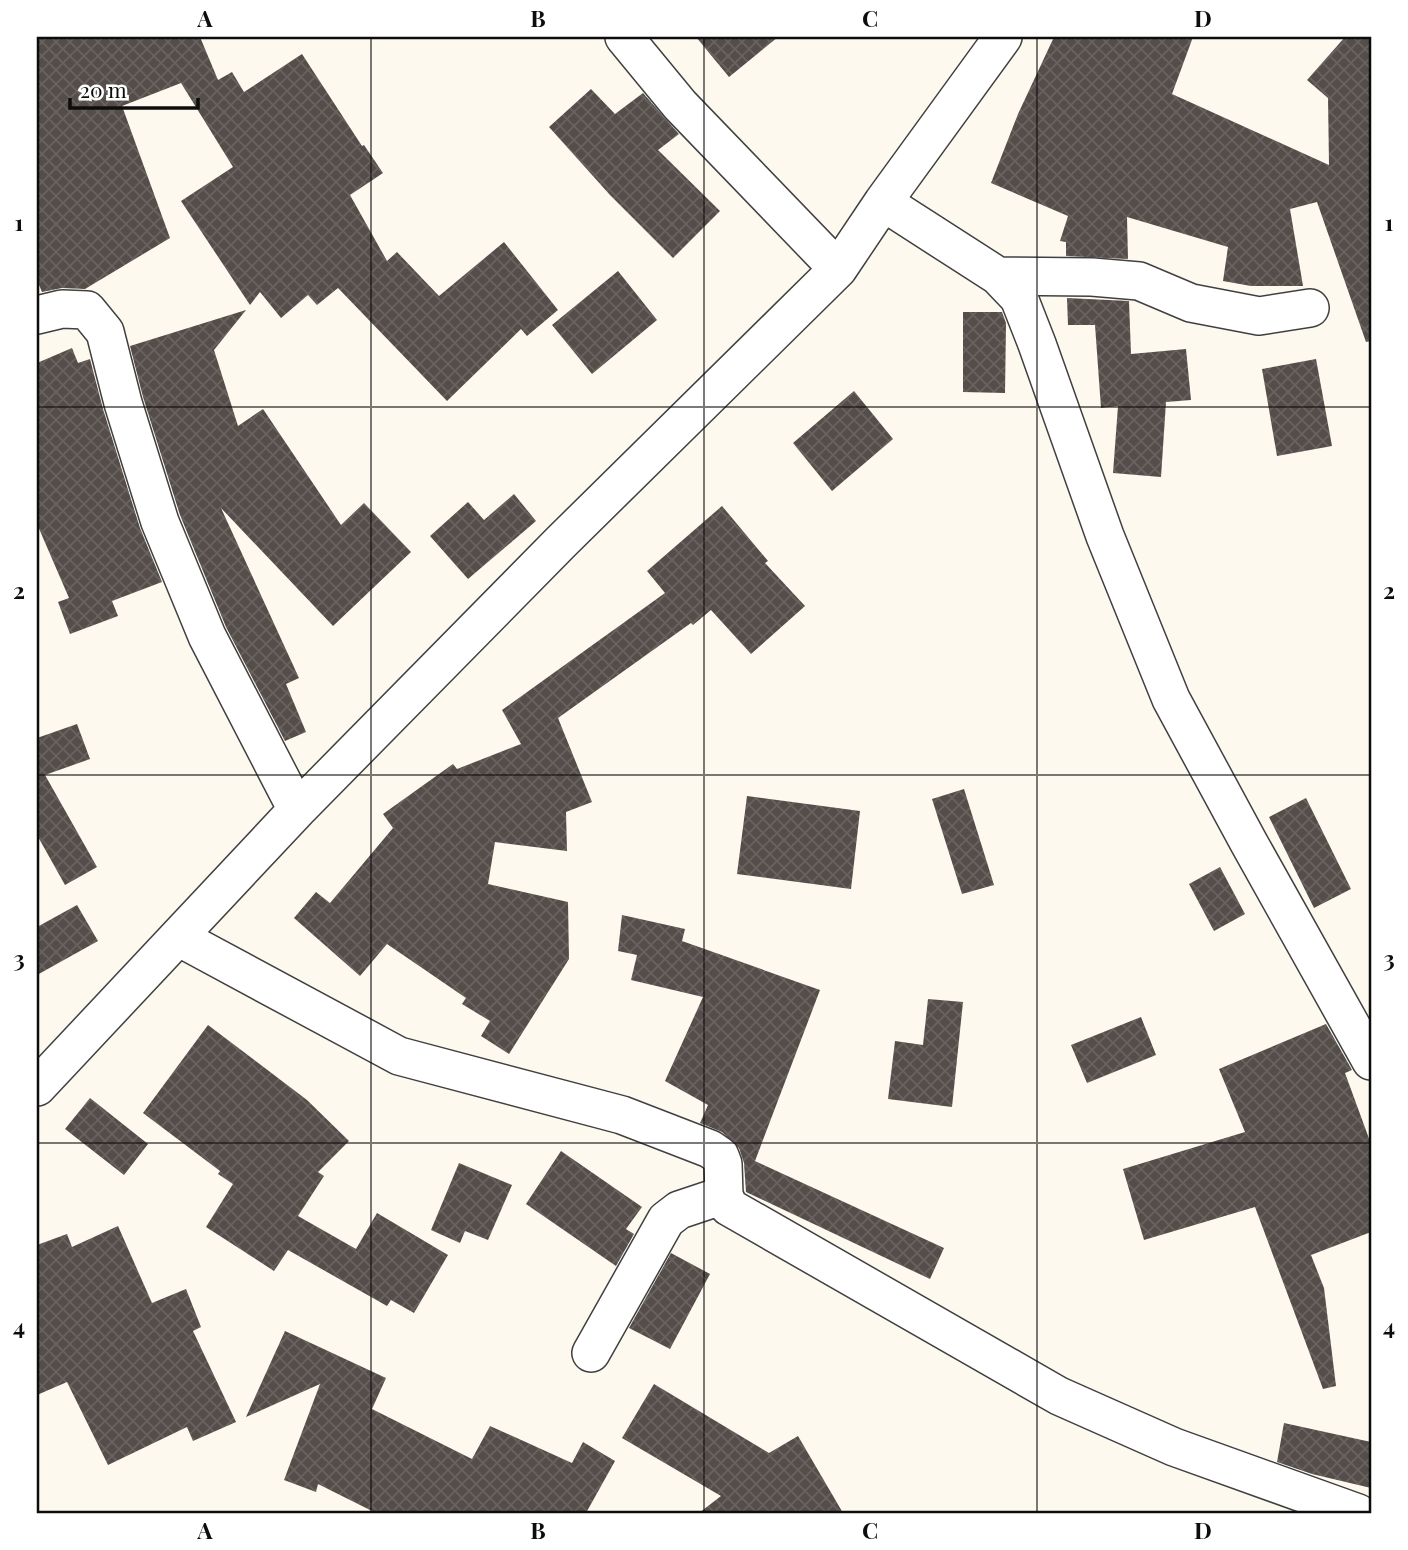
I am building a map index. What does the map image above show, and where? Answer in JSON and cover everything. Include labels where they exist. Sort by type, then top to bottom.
[{"type":"street","points":[[624,37],[680,105],[838,269]]},
{"type":"street","points":[[37,1087],[297,810],[571,532],[838,269],[883,202],[1003,37]]},
{"type":"street","points":[[883,202],[998,276],[1019,298],[1105,537],[1171,699],[1371,1061]]},
{"type":"street","points":[[998,276],[1092,277],[1139,281],[1191,303],[1259,316],[1310,308]]},
{"type":"street","points":[[37,315],[62,309],[87,310],[105,332],[123,403],[160,522],[207,636],[297,810]]},
{"type":"street","points":[[178,937],[399,1056],[622,1115],[710,1149],[720,1156],[723,1164],[723,1195],[729,1207],[1059,1396],[1174,1447],[1358,1513]]},
{"type":"street","points":[[591,1353],[666,1220],[679,1210],[723,1195]]},
{"type":"building","points":[[37,37],[200,37],[218,80],[232,72],[244,92],[302,54],[362,146],[364,145],[383,173],[350,195],[387,261],[397,252],[439,296],[504,242],[558,310],[527,336],[521,329],[447,401],[338,288],[317,305],[308,295],[281,318],[260,292],[250,305],[181,201],[233,167],[181,83],[122,106],[170,238],[85,289],[62,288],[42,292],[37,280]]},
{"type":"building","points":[[696,37],[778,37],[729,77]]},
{"type":"building","points":[[1054,37],[1193,37],[1172,94],[1329,165],[1328,98],[1307,80],[1345,37],[1371,37],[1371,341],[1366,342],[1317,202],[1290,209],[1303,286],[1251,286],[1223,281],[1228,247],[1127,217],[1128,259],[1066,256],[1066,242],[1060,241],[1068,216],[991,183],[1018,114]]},
{"type":"building","points":[[591,89],[615,114],[643,93],[679,134],[658,150],[720,211],[673,258],[610,195],[549,127]]},
{"type":"building","points":[[618,271],[657,320],[592,374],[552,325]]},
{"type":"building","points":[[1067,298],[1129,301],[1131,354],[1186,349],[1191,400],[1166,402],[1161,477],[1113,473],[1118,406],[1101,408],[1095,325],[1068,325]]},
{"type":"building","points":[[246,310],[214,350],[238,426],[263,409],[341,525],[364,503],[411,552],[333,626],[221,508],[299,678],[286,684],[306,732],[285,741],[226,627],[180,515],[130,346]]},
{"type":"building","points":[[963,312],[1002,312],[1006,323],[1005,393],[963,392]]},
{"type":"building","points":[[72,348],[78,363],[90,359],[140,528],[162,582],[112,601],[118,616],[70,634],[58,602],[69,598],[37,524],[37,363]]},
{"type":"building","points":[[1316,359],[1332,446],[1277,456],[1262,369]]},
{"type":"building","points":[[854,391],[893,439],[832,491],[793,443]]},
{"type":"building","points":[[514,494],[536,521],[468,579],[430,536],[468,502],[484,520]]},
{"type":"building","points":[[722,506],[768,561],[765,563],[805,606],[751,654],[711,610],[558,718],[592,802],[566,812],[567,851],[495,842],[488,884],[568,902],[569,959],[509,1054],[481,1036],[490,1021],[462,1004],[466,998],[387,944],[360,976],[294,918],[316,892],[330,903],[393,828],[383,814],[453,764],[457,769],[521,744],[502,710],[665,593],[647,571]]},
{"type":"building","points":[[77,724],[90,759],[45,775],[97,867],[65,885],[37,835],[37,738]]},
{"type":"building","points":[[964,789],[994,885],[962,894],[932,799]]},
{"type":"building","points":[[747,796],[860,811],[851,889],[737,874]]},
{"type":"building","points":[[1306,798],[1351,889],[1314,908],[1269,817]]},
{"type":"building","points":[[1220,867],[1245,914],[1214,931],[1189,884]]},
{"type":"building","points":[[77,905],[98,941],[37,975],[37,927]]},
{"type":"building","points":[[622,915],[685,929],[682,941],[820,990],[755,1161],[944,1248],[930,1279],[746,1192],[744,1163],[739,1148],[722,1132],[700,1123],[708,1105],[665,1081],[703,997],[631,980],[637,955],[618,951]]},
{"type":"building","points":[[928,999],[963,1002],[952,1107],[888,1099],[895,1041],[923,1045]]},
{"type":"building","points":[[1141,1017],[1156,1055],[1087,1083],[1071,1045]]},
{"type":"building","points":[[1326,1024],[1352,1070],[1345,1073],[1371,1144],[1371,1232],[1311,1255],[1324,1288],[1336,1386],[1323,1389],[1255,1207],[1144,1240],[1123,1169],[1245,1132],[1219,1069]]},
{"type":"building","points":[[208,1025],[307,1100],[349,1141],[318,1172],[324,1176],[298,1216],[356,1249],[377,1213],[448,1255],[414,1313],[391,1300],[387,1306],[288,1250],[274,1271],[206,1227],[233,1184],[218,1174],[220,1171],[143,1113]]},
{"type":"building","points":[[90,1098],[148,1144],[124,1175],[65,1129]]},
{"type":"building","points":[[561,1151],[642,1207],[626,1229],[634,1234],[616,1266],[526,1204]]},
{"type":"building","points":[[459,1163],[512,1185],[488,1240],[465,1231],[460,1243],[431,1230]]},
{"type":"building","points":[[118,1226],[152,1303],[186,1289],[201,1327],[193,1331],[236,1422],[193,1441],[187,1427],[108,1465],[67,1382],[37,1395],[37,1245],[67,1234],[72,1247]]},
{"type":"building","points":[[671,1253],[710,1274],[670,1349],[629,1328]]},
{"type":"building","points":[[285,1331],[386,1378],[372,1409],[472,1459],[490,1426],[572,1463],[583,1442],[615,1461],[586,1513],[376,1513],[318,1484],[316,1492],[284,1480],[320,1384],[246,1417]]},
{"type":"building","points":[[654,1384],[769,1453],[798,1436],[843,1513],[699,1513],[721,1496],[622,1438]]},
{"type":"building","points":[[1284,1423],[1371,1442],[1371,1488],[1312,1474],[1277,1462]]}]
